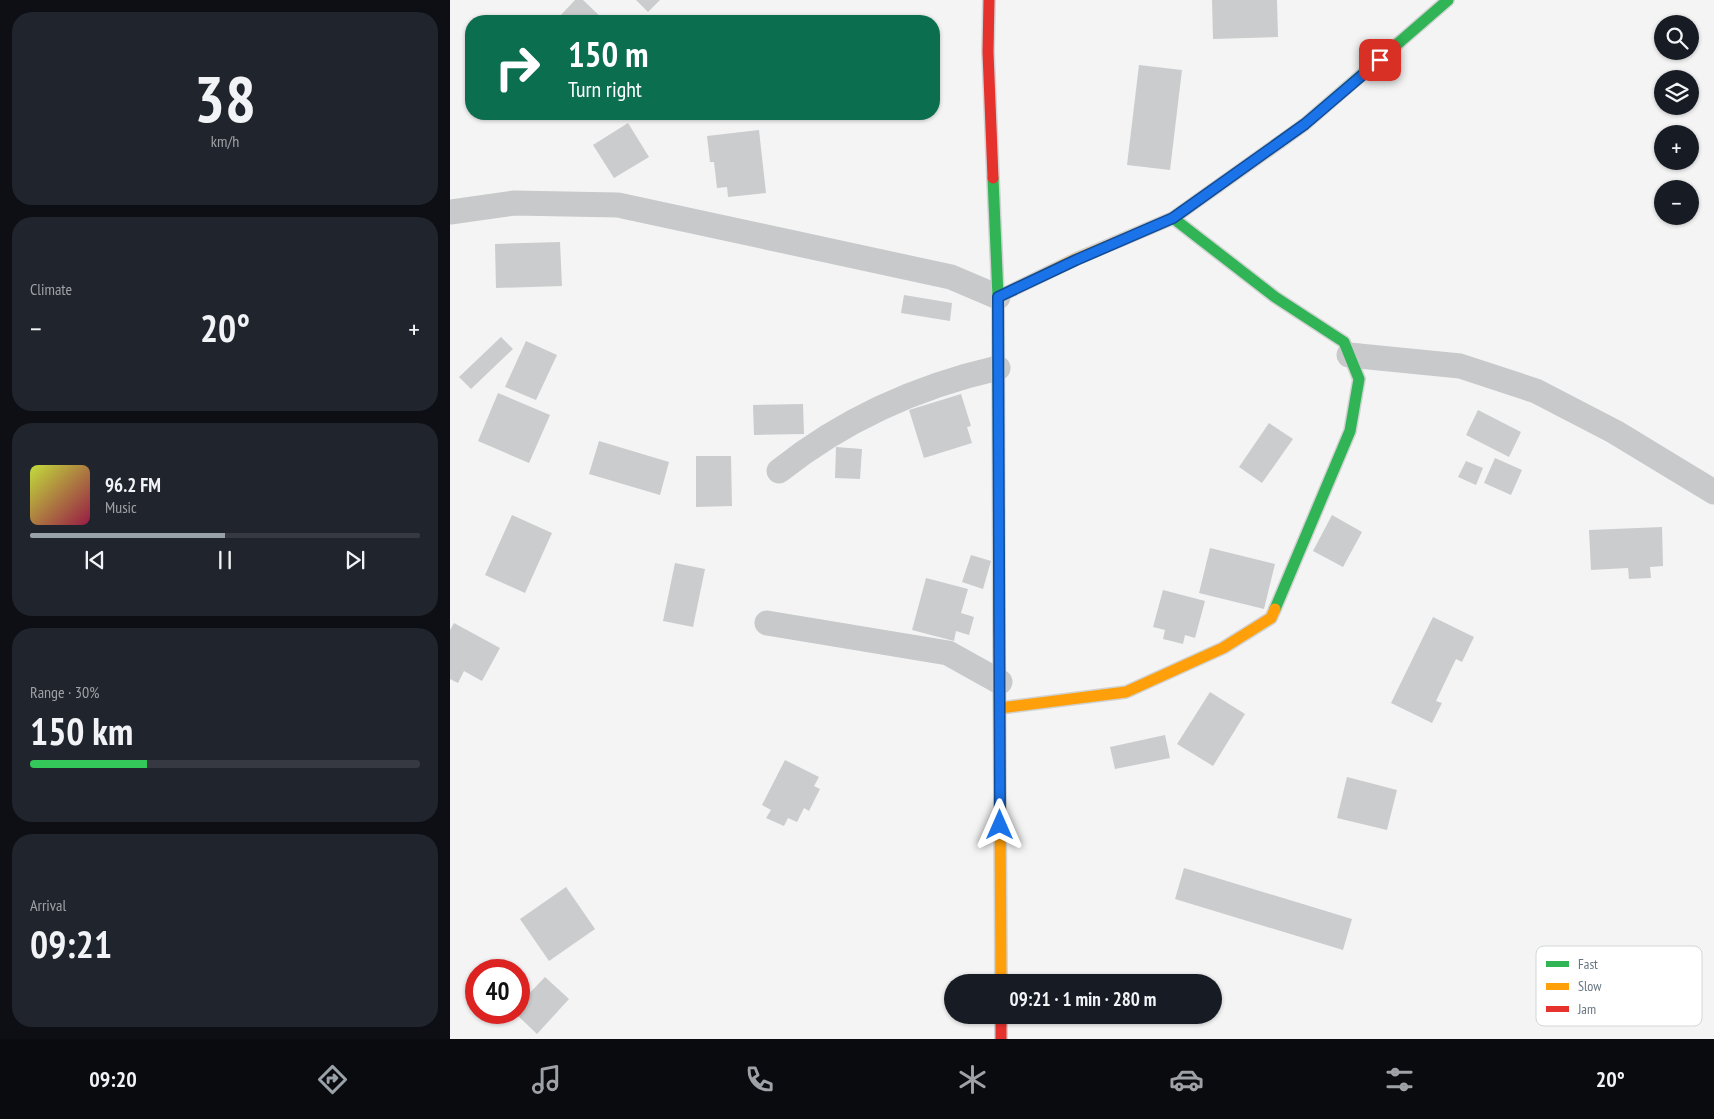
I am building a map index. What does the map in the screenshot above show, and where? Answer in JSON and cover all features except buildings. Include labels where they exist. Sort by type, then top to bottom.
[{"type":"street","points":[[989,0],[988,52],[998,297],[1001,974]]},
{"type":"street","points":[[450,212],[514,202],[618,206],[951,277],[998,297],[1076,260],[1173,218],[1305,124],[1448,0]]},
{"type":"street","points":[[1000,708],[1126,692],[1223,648],[1271,618],[1350,431],[1359,378],[1344,342],[1275,296],[1173,218]]},
{"type":"street","points":[[1350,355],[1460,366],[1536,391],[1615,432],[1714,492]]},
{"type":"street","points":[[779,471],[810,447],[870,412],[958,377],[998,368]]},
{"type":"street","points":[[767,623],[948,653],[1000,682]]},
{"type":"street","points":[[1001,1024],[1001,1039]]},
{"type":"traffic: fast","points":[[1280,142],[1305,124],[1448,0]]},
{"type":"traffic: fast","points":[[993,178],[998,297],[999,633]]},
{"type":"traffic: fast","points":[[1173,218],[1275,297],[1344,342],[1359,379],[1350,431],[1275,609]]},
{"type":"traffic: slow","points":[[998,297],[1076,259],[1173,218],[1280,142]]},
{"type":"traffic: slow","points":[[1000,708],[1126,692],[1223,648],[1271,618],[1275,609]]},
{"type":"traffic: slow","points":[[999,633],[1001,974]]},
{"type":"traffic: jam","points":[[989,0],[988,52],[993,178]]},
{"type":"traffic: jam","points":[[1001,1024],[1001,1039]]},
{"type":"route","points":[[1000,825],[998,297],[1076,260],[1173,218],[1305,124],[1380,60]]}]
